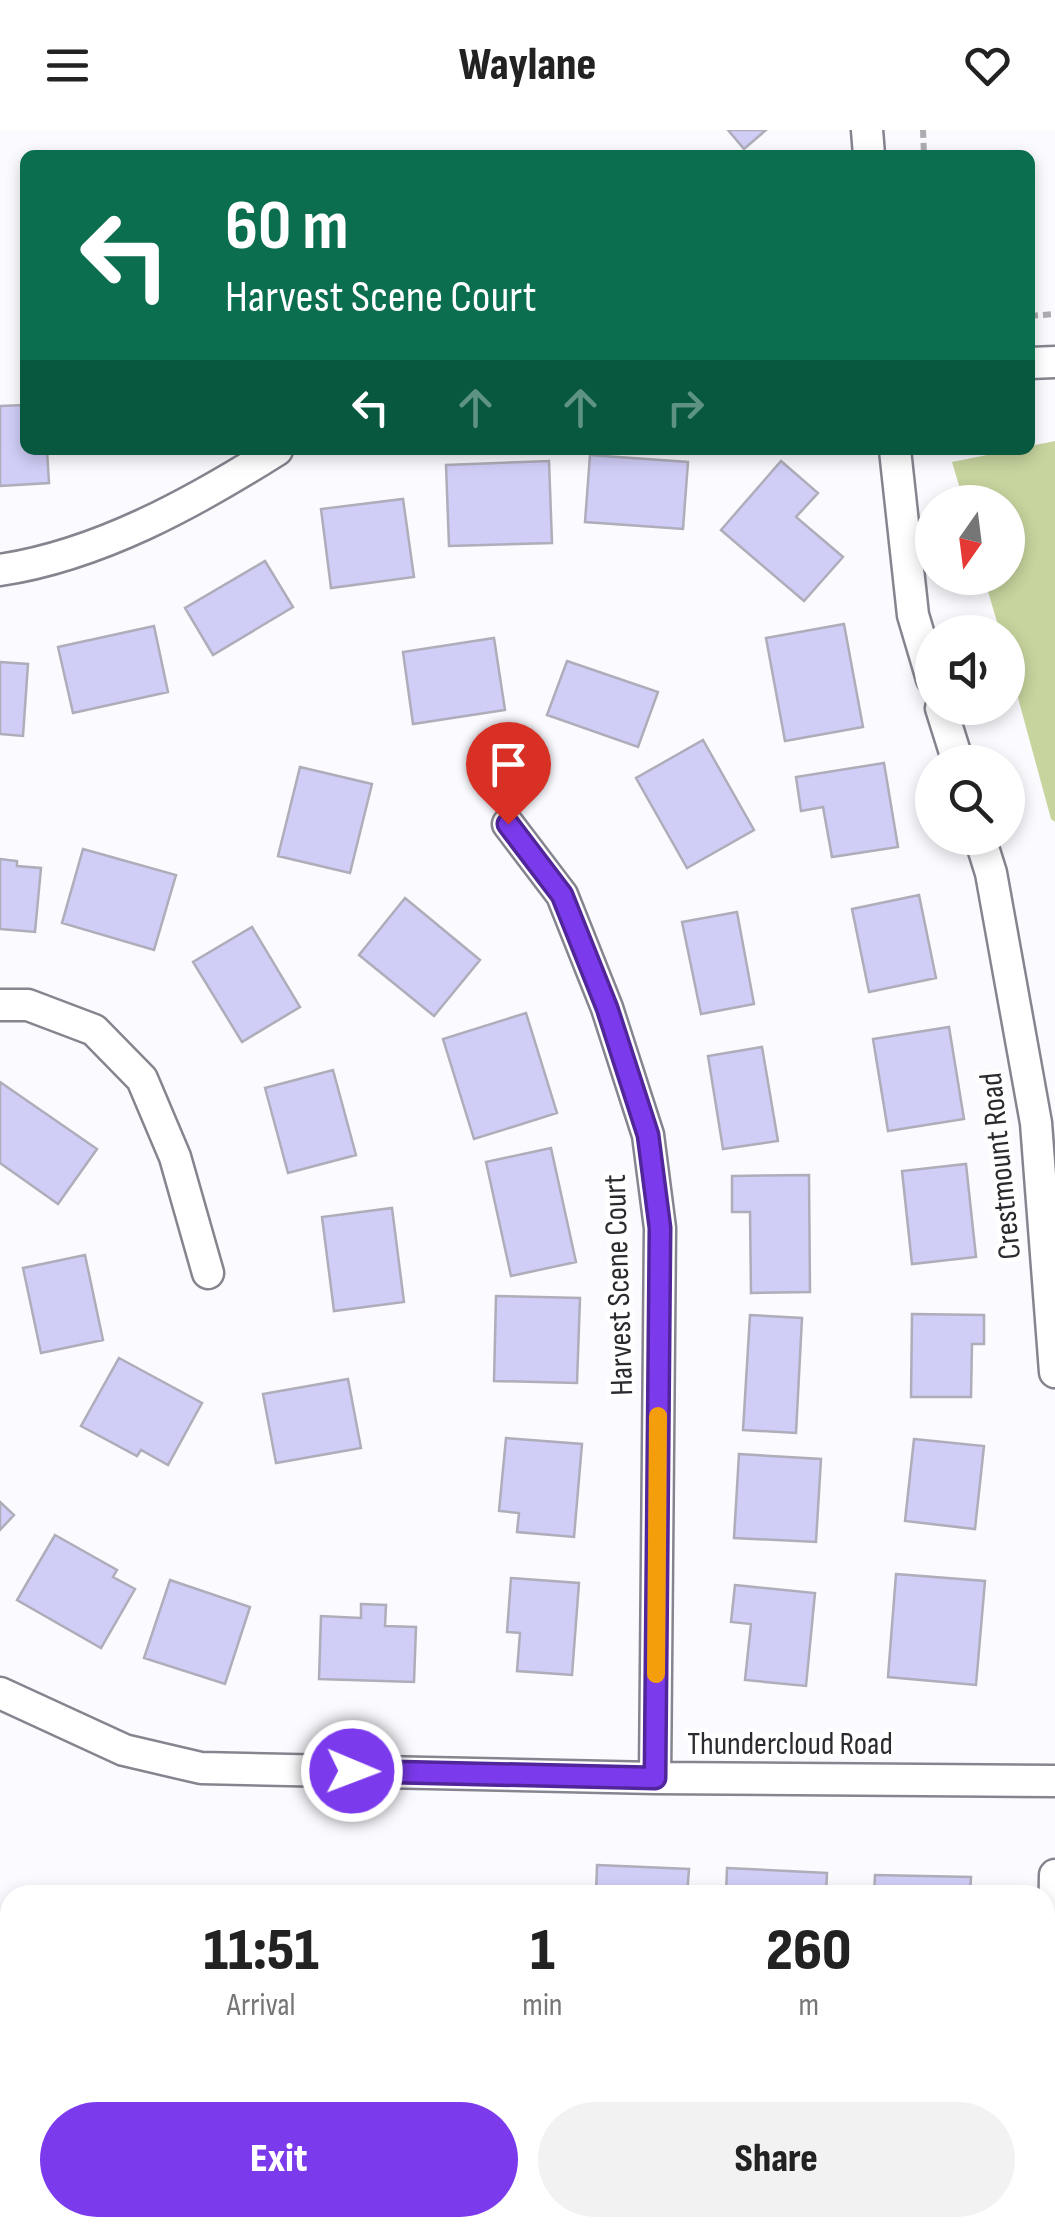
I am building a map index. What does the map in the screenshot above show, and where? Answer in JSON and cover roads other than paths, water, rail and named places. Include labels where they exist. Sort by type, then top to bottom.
[{"type":"street","points":[[0,570],[31,565],[118,535],[218,488],[269,455]]},
{"type":"street","points":[[896,455],[915,622]]},
{"type":"street","name":"Harvest Scene Court","points":[[508,824],[562,895],[607,1008],[648,1135],[660,1228],[655,1778]]},
{"type":"street","name":"Crestmount Road","points":[[985,855],[1036,1123],[1055,1372]]},
{"type":"street","points":[[0,1005],[28,1006],[94,1030],[142,1079],[175,1157],[208,1273]]},
{"type":"street","name":"Thundercloud Road","points":[[0,1693],[124,1750],[201,1768],[655,1778],[1055,1781]]}]
